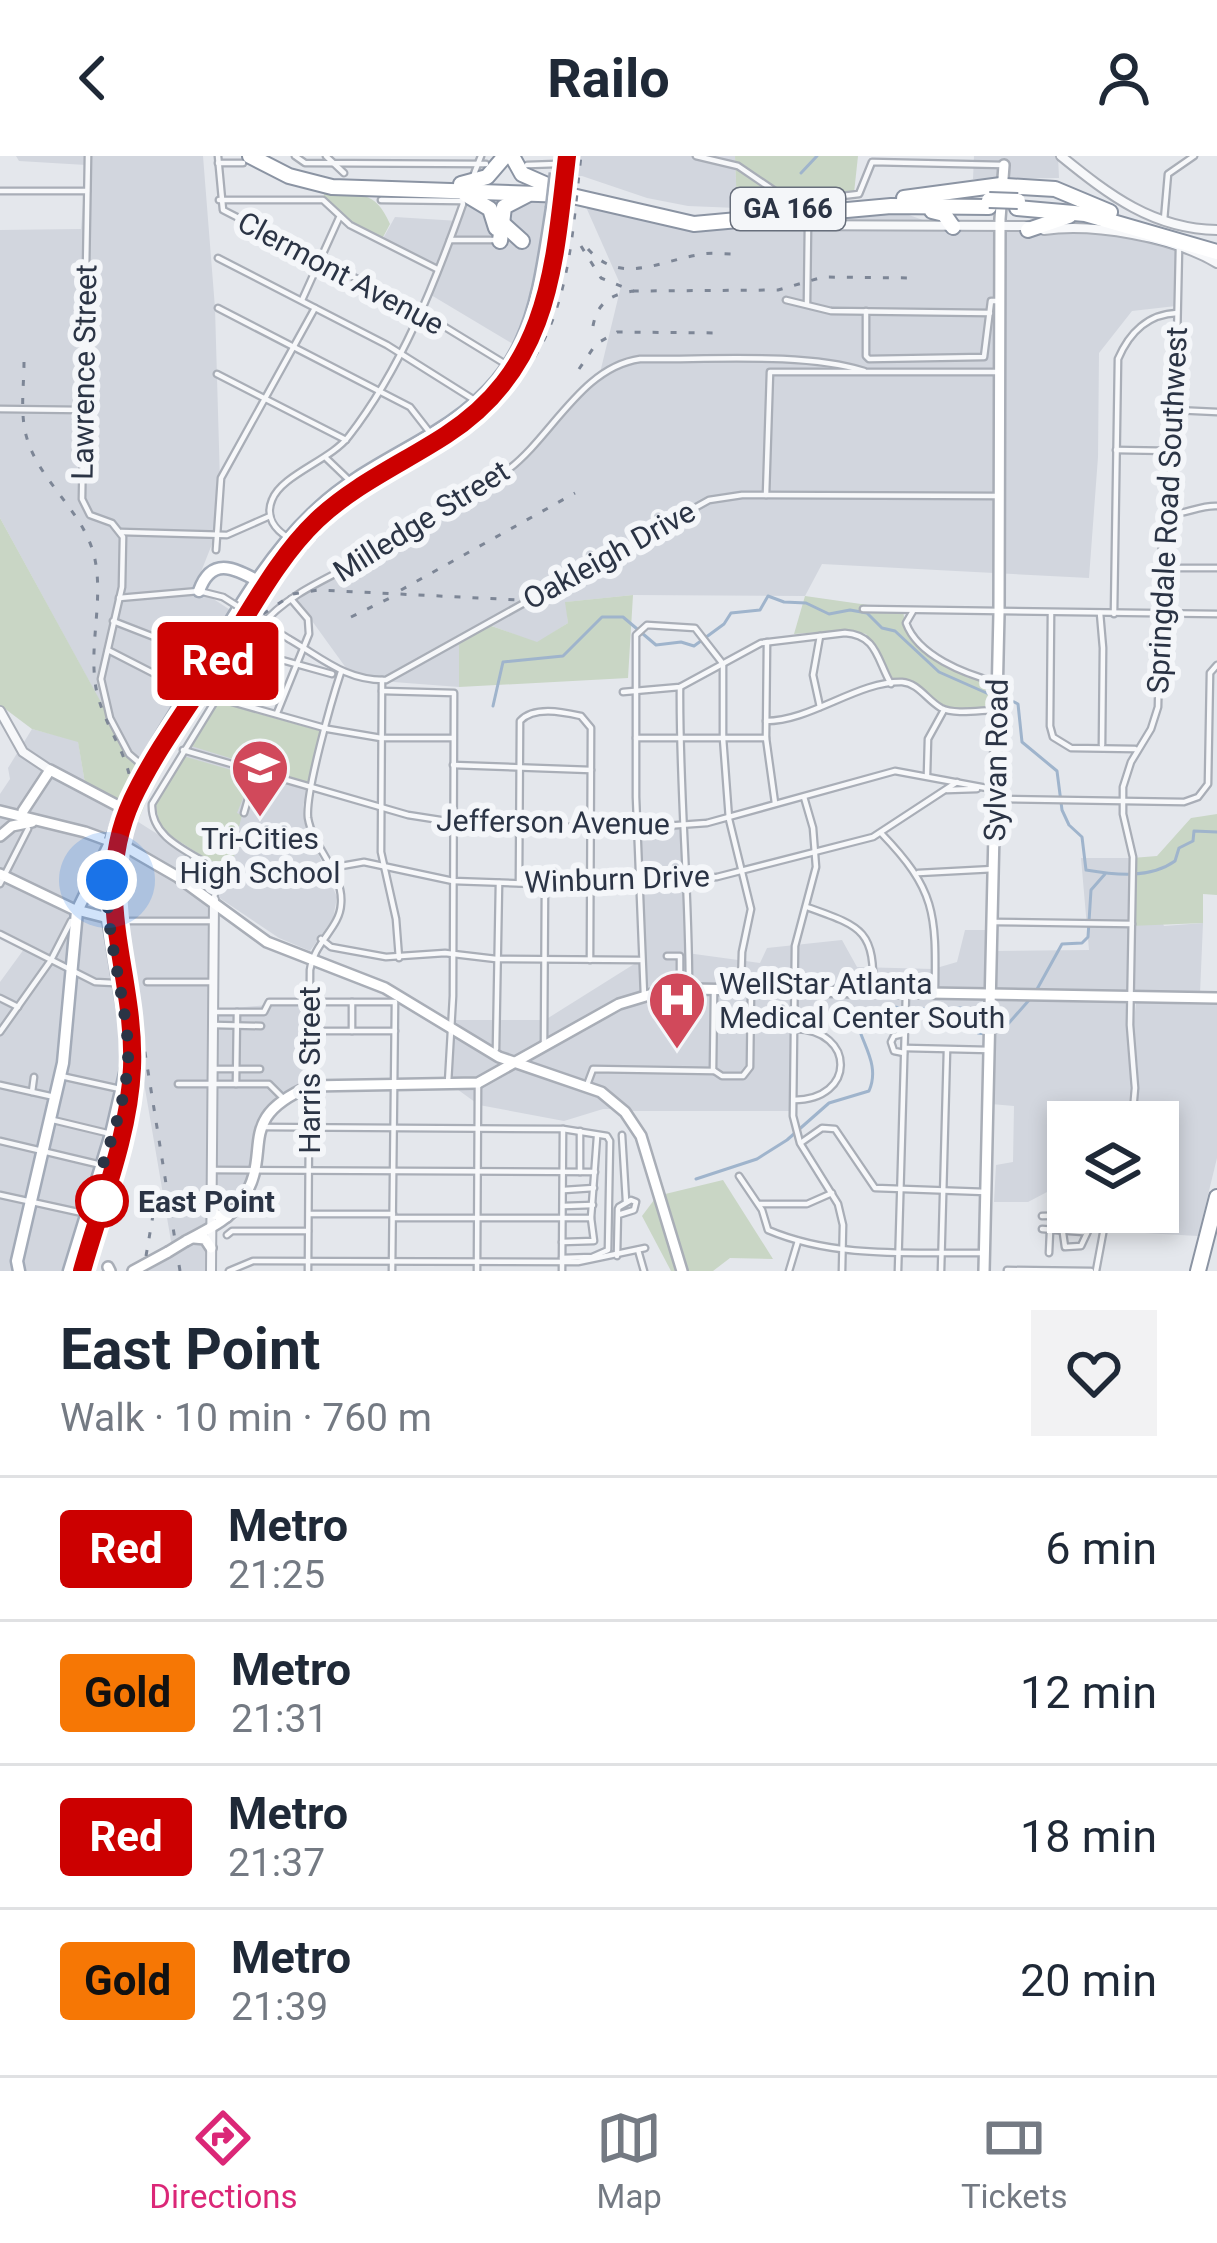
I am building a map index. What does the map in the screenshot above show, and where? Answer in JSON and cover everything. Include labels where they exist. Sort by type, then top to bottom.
[{"type":"highway","points":[[265,156],[297,172],[340,183],[449,187],[490,209],[498,241]]},
{"type":"highway","points":[[246,160],[322,185],[359,190],[449,187],[484,179],[508,156],[521,174],[553,180]]},
{"type":"highway","points":[[498,241],[504,207],[553,180]]},
{"type":"highway","name":"GA 166","points":[[449,187],[553,180],[699,225],[1003,195],[1077,206],[1217,248]]},
{"type":"highway","points":[[889,203],[1003,195]]},
{"type":"highway","name":"GA 166","points":[[1003,195],[1217,248]]},
{"type":"highway","points":[[889,203],[937,212],[948,224]]},
{"type":"highway","points":[[1032,228],[1074,216],[1112,222]]},
{"type":"highway","points":[[501,223],[525,241]]},
{"type":"highway","points":[[1201,1271],[1217,1197]]},
{"type":"highway","points":[[1201,1271],[1217,1223]]},
{"type":"main road","name":"Sylvan Road","points":[[984,1271],[1004,160]]},
{"type":"main road","points":[[17,1268],[61,1076],[76,910],[101,877],[122,808],[208,658],[289,538],[350,481],[431,434],[476,401],[507,365],[530,323],[545,262],[553,180]]},
{"type":"main road","points":[[525,241],[542,236],[549,223]]},
{"type":"main road","points":[[498,241],[548,242]]},
{"type":"main road","points":[[525,241],[542,249],[545,262]]},
{"type":"main road","points":[[199,591],[210,572],[224,566],[257,581]]},
{"type":"main road","points":[[240,571],[248,581],[247,598]]},
{"type":"main road","points":[[210,572],[206,585],[220,596]]},
{"type":"main road","points":[[23,811],[50,770],[122,808]]},
{"type":"main road","points":[[0,809],[23,811],[124,841],[165,862],[250,932],[385,988],[493,1051],[587,1085],[614,1101],[641,1136],[682,1271]]},
{"type":"main road","points":[[0,809],[127,847],[213,901]]},
{"type":"main road","points":[[0,836],[20,823],[42,822]]},
{"type":"main road","points":[[1,876],[76,910],[108,918]]},
{"type":"main road","points":[[70,1271],[123,1090],[128,1043],[101,877]]},
{"type":"main road","points":[[133,1271],[163,1258],[227,1217],[245,1196],[265,1117],[283,1099],[310,1085],[478,1083],[620,1004],[689,983],[746,991],[1217,998]]},
{"type":"main road","points":[[544,1048],[544,1064],[550,1072]]},
{"type":"main road","points":[[478,1083],[495,1067],[493,1051]]},
{"type":"main road","points":[[211,1208],[214,1214],[227,1217]]},
{"type":"main road","points":[[187,1240],[202,1238],[211,1248]]},
{"type":"street","name":"Lawrence Street","points":[[88,156],[82,504],[121,532]]},
{"type":"street","points":[[295,156],[305,164],[482,164]]},
{"type":"street","points":[[326,156],[344,173]]},
{"type":"street","points":[[474,174],[482,164],[481,156]]},
{"type":"street","points":[[697,156],[738,166],[787,202],[859,194],[872,162],[1004,160]]},
{"type":"street","points":[[1061,156],[1121,202],[1163,223],[1217,230]]},
{"type":"street","points":[[1163,223],[1166,179],[1180,159],[1194,156]]},
{"type":"street","points":[[218,160],[246,160]]},
{"type":"street","name":"Clermont Avenue","points":[[218,160],[223,211],[420,312],[507,365]]},
{"type":"street","points":[[527,165],[553,180]]},
{"type":"street","points":[[0,191],[87,191]]},
{"type":"street","points":[[219,200],[323,200],[339,218],[437,269]]},
{"type":"street","points":[[289,538],[275,527],[271,502],[278,490],[346,440],[378,391],[420,312],[462,201],[382,200]]},
{"type":"street","points":[[302,301],[339,218]]},
{"type":"street","points":[[1052,224],[1116,231],[1217,263]]},
{"type":"street","points":[[762,225],[1032,228]]},
{"type":"street","points":[[807,302],[808,225]]},
{"type":"street","points":[[450,239],[498,241]]},
{"type":"street","name":"Springdale Road Southwest","points":[[1134,1101],[1130,1025],[1133,850],[1122,801],[1126,774],[1158,706],[1179,248]]},
{"type":"street","points":[[218,258],[400,352],[476,401]]},
{"type":"street","points":[[786,300],[831,311],[990,313]]},
{"type":"street","points":[[866,311],[867,358],[985,357],[992,301],[1001,301]]},
{"type":"street","points":[[218,308],[414,410],[431,434]]},
{"type":"street","points":[[215,550],[221,478],[315,308]]},
{"type":"street","points":[[1114,614],[1120,353],[1150,318],[1177,313]]},
{"type":"street","name":"Milledge Street","points":[[213,901],[219,871],[163,835],[153,820],[154,800],[268,617],[506,471],[598,377],[621,363],[640,359],[784,362],[864,371]]},
{"type":"street","name":"Milledge Street","points":[[766,495],[770,372],[1000,372]]},
{"type":"street","points":[[217,374],[346,440]]},
{"type":"street","points":[[0,409],[83,410]]},
{"type":"street","points":[[1175,410],[1215,411]]},
{"type":"street","points":[[1116,450],[1173,451]]},
{"type":"street","points":[[334,452],[339,468]]},
{"type":"street","points":[[326,458],[350,481]]},
{"type":"street","name":"Oakleigh Drive","points":[[382,680],[693,506],[726,496],[999,496]]},
{"type":"street","points":[[1164,514],[1180,514],[1199,505],[1217,506]]},
{"type":"street","points":[[143,766],[126,749],[106,707],[101,679],[123,575],[121,532],[227,535],[270,516]]},
{"type":"street","points":[[1161,568],[1217,568]]},
{"type":"street","points":[[119,598],[199,591],[220,596],[305,644],[341,672],[382,680],[383,867],[396,919],[399,958]]},
{"type":"street","points":[[302,593],[302,611]]},
{"type":"street","points":[[276,714],[309,626],[291,599]]},
{"type":"street","points":[[863,609],[1217,614]]},
{"type":"street","points":[[913,611],[906,623],[911,634],[958,671],[998,682]]},
{"type":"street","points":[[1052,613],[1049,726],[1056,740],[1071,748],[1137,751]]},
{"type":"street","points":[[1100,614],[1102,748]]},
{"type":"street","points":[[113,621],[208,658]]},
{"type":"street","points":[[587,1085],[593,1069],[714,1071],[722,1076],[743,1076],[750,1070],[742,952],[751,909],[729,819],[723,664],[695,628],[644,626],[636,634],[640,960],[659,992]]},
{"type":"street","points":[[623,692],[680,687],[767,641],[845,633],[867,638],[891,684]]},
{"type":"street","points":[[820,636],[813,675],[820,707]]},
{"type":"street","points":[[767,641],[766,739],[776,805]]},
{"type":"street","points":[[106,649],[188,691]]},
{"type":"street","points":[[246,650],[332,674]]},
{"type":"street","points":[[1213,775],[1210,673],[1217,665]]},
{"type":"street","name":"Harris Street","points":[[308,1271],[313,955],[341,906],[340,890],[309,822],[341,672]]},
{"type":"street","points":[[766,721],[788,720],[891,684],[912,685],[944,710],[997,710]]},
{"type":"street","points":[[666,979],[689,983],[680,687]]},
{"type":"street","points":[[382,691],[454,693],[448,1084]]},
{"type":"street","points":[[216,697],[327,729],[381,738],[453,738]]},
{"type":"street","points":[[927,775],[928,739],[944,710]]},
{"type":"street","points":[[0,711],[23,752],[50,770]]},
{"type":"street","points":[[518,884],[521,718],[528,713],[554,712],[581,716],[589,721],[591,770],[590,959]]},
{"type":"street","points":[[636,738],[766,739]]},
{"type":"street","name":"Jefferson Avenue","points":[[183,750],[381,808],[453,822],[590,827],[683,826],[729,819],[890,771],[927,775],[996,794],[1122,801],[1191,801],[1213,775]]},
{"type":"street","points":[[453,765],[591,770]]},
{"type":"street","points":[[244,813],[256,771]]},
{"type":"street","name":"Winburn Drive","points":[[330,868],[357,862],[453,881],[518,884],[590,886],[688,880],[743,871],[881,833],[957,782]]},
{"type":"street","points":[[947,790],[983,788]]},
{"type":"street","points":[[804,796],[816,877],[795,946],[794,1124],[842,1215],[842,1271]]},
{"type":"street","points":[[1,876],[28,829]]},
{"type":"street","points":[[881,833],[918,873],[934,922],[935,994]]},
{"type":"street","points":[[918,873],[994,869]]},
{"type":"street","points":[[493,1051],[499,883]]},
{"type":"street","points":[[544,1048],[545,884]]},
{"type":"street","points":[[211,1271],[213,901]]},
{"type":"street","points":[[807,907],[864,933],[874,955],[873,993]]},
{"type":"street","points":[[0,1032],[51,960],[76,910]]},
{"type":"street","points":[[130,921],[211,921]]},
{"type":"street","points":[[993,922],[1132,924]]},
{"type":"street","points":[[0,934],[98,984],[118,983]]},
{"type":"street","points":[[321,939],[331,947],[399,958],[453,953],[498,959],[640,960]]},
{"type":"street","points":[[313,955],[331,947]]},
{"type":"street","points":[[667,956],[680,956],[680,978]]},
{"type":"street","points":[[644,972],[644,995]]},
{"type":"street","points":[[151,982],[211,982]]},
{"type":"street","points":[[714,990],[714,1071]]},
{"type":"street","points":[[898,1271],[906,993]]},
{"type":"street","points":[[0,998],[17,1007]]},
{"type":"street","points":[[210,1012],[263,1012],[269,1001],[394,1002],[392,1271]]},
{"type":"street","points":[[352,1002],[352,1031]]},
{"type":"street","points":[[236,1084],[237,1012]]},
{"type":"street","points":[[214,1025],[261,1026]]},
{"type":"street","points":[[794,1100],[826,1094],[841,1066],[838,1050],[828,1037],[795,1029]]},
{"type":"street","points":[[310,1031],[394,1030]]},
{"type":"street","points":[[904,1034],[891,1042],[894,1051],[990,1050]]},
{"type":"street","points":[[941,1271],[947,1050]]},
{"type":"street","points":[[215,1069],[260,1069]]},
{"type":"street","points":[[61,1076],[123,1090]]},
{"type":"street","points":[[32,1093],[34,1077]]},
{"type":"street","points":[[477,1271],[478,1083]]},
{"type":"street","points":[[178,1084],[269,1084],[283,1099]]},
{"type":"street","points":[[0,1085],[56,1098]]},
{"type":"street","points":[[51,1120],[111,1133]]},
{"type":"street","points":[[261,1127],[563,1129],[597,1135],[610,1141],[608,1250],[562,1260]]},
{"type":"street","points":[[562,1271],[563,1129]]},
{"type":"street","points":[[800,1143],[822,1129],[836,1129],[869,1183],[881,1190],[986,1192]]},
{"type":"street","points":[[580,1131],[580,1172]]},
{"type":"street","points":[[562,1242],[594,1240],[590,1218],[597,1135]]},
{"type":"street","points":[[622,1136],[626,1202]]},
{"type":"street","points":[[0,1141],[102,1165]]},
{"type":"street","points":[[211,1170],[595,1172]]},
{"type":"street","points":[[739,1176],[759,1204],[768,1230],[798,1241],[843,1250],[985,1253]]},
{"type":"street","points":[[562,1190],[594,1189]]},
{"type":"street","points":[[759,1204],[807,1204],[832,1192]]},
{"type":"street","points":[[0,1195],[86,1214]]},
{"type":"street","points":[[616,1256],[618,1215],[620,1205],[634,1201],[636,1208],[618,1215]]},
{"type":"street","points":[[562,1206],[593,1205]]},
{"type":"street","points":[[308,1214],[590,1218]]},
{"type":"street","points":[[1042,1216],[1047,1217]]},
{"type":"street","points":[[1047,1230],[1052,1270]]},
{"type":"street","points":[[227,1235],[232,1231],[308,1231]]},
{"type":"street","points":[[1063,1233],[1064,1246],[1085,1245],[1086,1233]]},
{"type":"street","points":[[1007,1261],[1007,1270],[1090,1271],[1101,1233]]},
{"type":"street","points":[[788,1271],[798,1241]]},
{"type":"street","points":[[229,1271],[254,1261],[562,1260],[642,1249],[644,1271]]},
{"type":"street","points":[[1022,1261],[1022,1270]]},
{"type":"street","points":[[1075,1271],[1078,1262]]},
{"type":"shaded area","points":[[16,156],[203,156],[215,308],[220,482],[216,534],[195,587],[258,628],[213,697],[198,704],[158,773],[131,758],[0,518],[0,230],[81,229],[86,165],[19,161]]},
{"type":"shaded area","points":[[558,156],[735,156],[737,208],[688,206],[582,176],[557,176]]},
{"type":"shaded area","points":[[974,156],[1058,156],[1059,178],[973,179]]},
{"type":"shaded area","points":[[466,197],[555,198],[548,252],[518,347],[426,292],[439,270],[381,242],[395,217],[459,221]]},
{"type":"shaded area","points":[[582,198],[687,229],[898,211],[945,228],[1121,231],[1177,250],[1176,306],[1132,311],[1099,353],[1098,457],[1089,578],[822,564],[805,596],[633,595],[566,602],[568,623],[537,643],[484,623],[459,639],[459,687],[354,679],[294,596],[502,474],[531,452],[599,377],[621,286]]},
{"type":"shaded area","points":[[218,702],[311,783],[303,805],[304,821],[337,897],[333,919],[310,951],[279,938],[218,897],[224,877],[221,867],[160,829],[156,805]]},
{"type":"shaded area","points":[[32,729],[78,741],[86,789],[216,871],[208,920],[212,1010],[310,1001],[310,1084],[262,1124],[247,1192],[210,1227],[210,1271],[146,1271],[172,1247],[142,1071],[128,1076],[72,1271],[0,1271],[0,982],[27,945],[0,933],[0,887],[5,879],[0,876],[0,794],[10,779],[8,768]]},
{"type":"shaded area","points":[[679,828],[687,953],[760,963],[767,948],[842,940],[857,967],[933,969],[957,962],[965,930],[991,930],[988,1032],[974,1032],[964,1010],[794,1011],[794,1111],[630,1111],[615,1097],[616,1109],[564,1121],[479,1105],[450,1084],[450,1020],[545,1020],[639,961],[637,829]],"holes":[[[683,984],[749,986],[749,995],[655,998],[623,1007],[586,1028],[585,1019],[641,990]]]},
{"type":"shaded area","points":[[1081,858],[1132,858],[1164,926],[1203,923],[1200,994],[995,989],[995,951],[1089,950]]},
{"type":"shaded area","points":[[995,1000],[1126,1003],[1132,1072],[1129,1101],[1047,1101],[1047,1192],[1028,1202],[994,1202],[996,1165],[1013,1162],[1014,1106],[991,1104]]},
{"type":"shaded area","points":[[1136,1003],[1217,1005],[1217,1158],[1198,1236],[1144,1233],[1179,1233],[1179,1101],[1136,1101],[1138,1068],[1133,1031]]},
{"type":"green space","points":[[735,156],[858,156],[854,193],[737,208]]},
{"type":"green space","points":[[325,191],[365,196],[378,204],[390,224],[382,239],[350,223],[323,199]]},
{"type":"green space","points":[[0,518],[131,757],[158,773],[138,821],[86,789],[78,742],[32,729],[0,705]]},
{"type":"green space","points":[[633,595],[628,678],[459,687],[459,640],[483,623],[537,642],[568,623],[565,602]]},
{"type":"green space","points":[[805,596],[903,610],[906,631],[966,677],[997,685],[996,710],[943,708],[908,680],[894,680],[866,634],[847,630],[794,634]]},
{"type":"green space","points":[[218,702],[324,732],[311,783],[191,746]]},
{"type":"green space","points":[[183,756],[252,776],[237,813],[242,815],[240,836],[231,867],[221,868],[160,829],[156,806]]},
{"type":"green space","points":[[1217,814],[1217,895],[1203,894],[1203,923],[1130,926],[1132,858],[1157,856],[1191,818]]},
{"type":"green space","points":[[723,1180],[773,1259],[730,1258],[713,1271],[671,1271],[642,1216],[657,1196]]},
{"type":"waterway","points":[[801,173],[817,156]]},
{"type":"waterway","points":[[493,706],[503,662],[563,656],[602,617],[623,617],[656,645],[681,642],[694,646],[731,613],[760,610],[768,596],[806,603],[829,614],[867,613],[882,628],[895,631],[939,672],[991,695]]},
{"type":"waterway","points":[[1002,696],[1018,704],[1022,742],[1057,771],[1062,810],[1082,837],[1086,870],[1155,871],[1175,861],[1179,848],[1193,841],[1194,831],[1217,832]]},
{"type":"waterway","points":[[1036,991],[1062,944],[1082,943],[1088,937],[1091,890],[1105,874]]},
{"type":"waterway","points":[[994,1033],[1030,999]]},
{"type":"waterway","points":[[696,1179],[757,1159],[829,1103],[869,1091],[872,1068],[858,1010],[962,1008],[978,1033],[985,1034]]},
{"type":"railway","points":[[180,1271],[123,915],[124,866],[135,817],[172,744],[307,547],[370,492],[495,407],[534,358],[563,286],[581,156]]},
{"type":"railway","points":[[581,246],[601,278],[633,291],[778,290],[823,277],[916,278]]},
{"type":"railway","points":[[588,249],[600,260],[626,269],[702,254],[735,254]]},
{"type":"railway","points":[[593,326],[606,301],[634,291]]},
{"type":"railway","points":[[579,369],[596,344],[617,332],[721,333]]},
{"type":"railway","points":[[24,362],[26,435],[94,555],[98,589],[94,676],[130,780],[131,815]]},
{"type":"railway","points":[[401,590],[575,493]]},
{"type":"railway","points":[[263,614],[293,594],[318,590],[520,600]]},
{"type":"railway","points":[[351,617],[394,596]]},
{"type":"railway","points":[[120,1138],[131,1089],[133,1049]]},
{"type":"railway","points":[[146,1256],[157,1192]]},
{"type":"railway","points":[[82,1271],[96,1221]]},
{"type":"metro line","name":"Red","points":[[82,1271],[130,1089],[133,1048],[112,894],[120,836],[130,805],[286,555],[309,528],[351,493],[455,429],[507,380],[531,340],[550,287],[567,156]]},
{"type":"place","name":"Tri-Cities High School","points":[[260,819]]},
{"type":"place","name":"WellStar Atlanta Medical Center South","points":[[677,1051]]},
{"type":"place","name":"East Point","points":[[102,1201]]},
{"type":"route","points":[[102,1201],[94,1190],[124,1087],[128,1054],[110,944],[107,880]]}]
